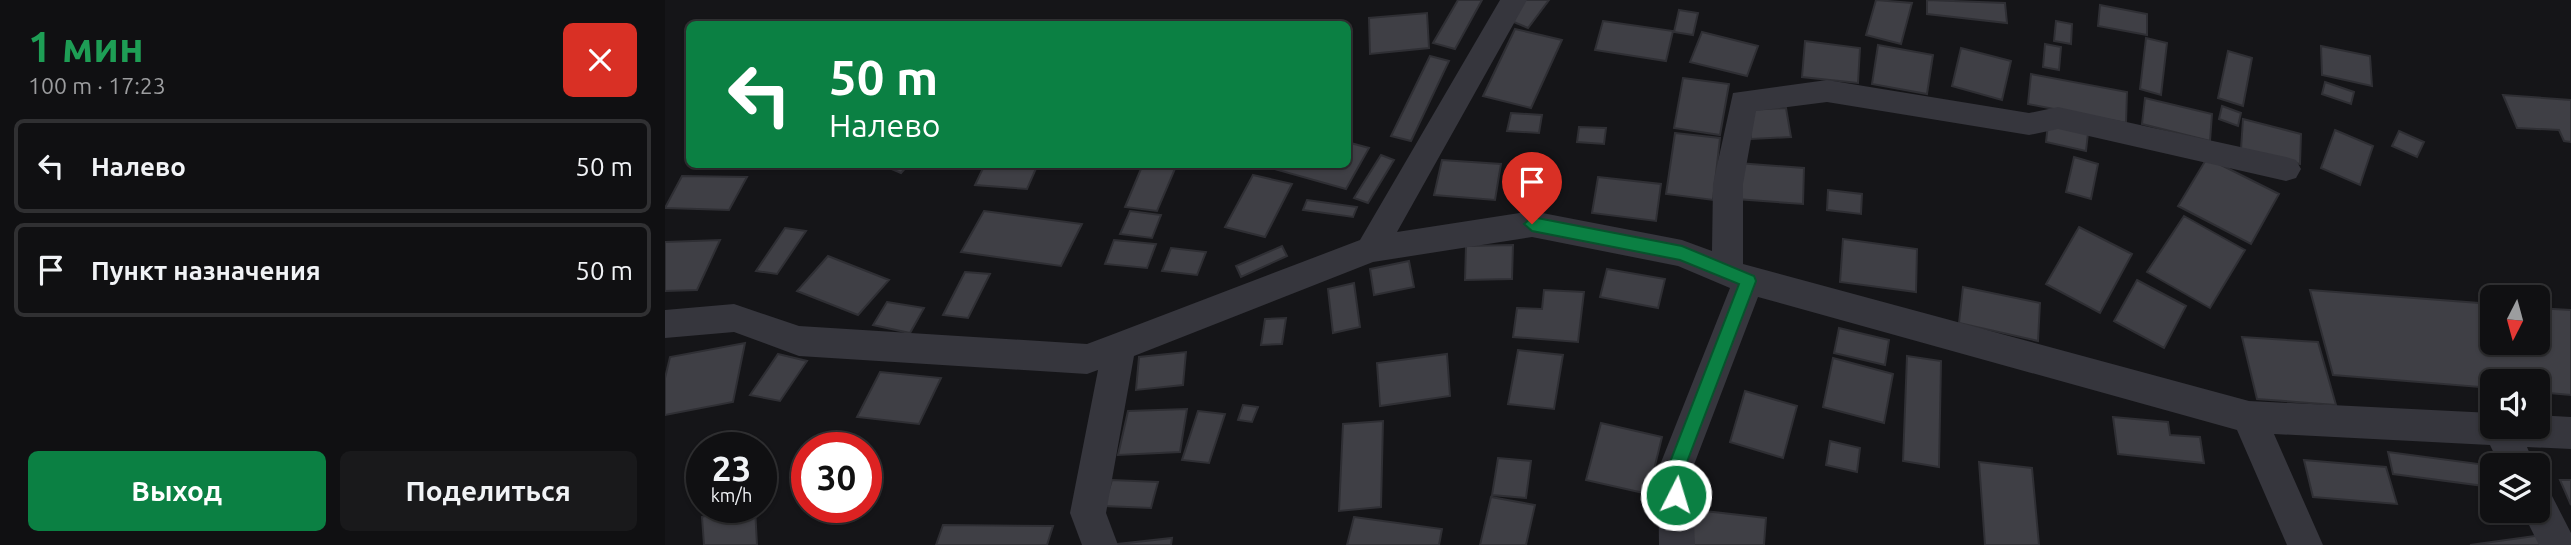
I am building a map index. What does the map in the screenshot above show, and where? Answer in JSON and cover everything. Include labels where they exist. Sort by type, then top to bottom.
[{"type":"street","points":[[1371,249],[1514,0]]},
{"type":"street","points":[[1678,545],[1675,470],[1737,276],[1728,184],[1743,101],[1827,91],[2029,124],[2058,118],[2286,169]]},
{"type":"street","points":[[665,324],[734,318],[799,341],[1087,359],[1371,249],[1532,224],[1682,253],[1737,276],[2249,417],[2480,429]]},
{"type":"street","points":[[1100,545],[1088,513],[1119,347]]},
{"type":"street","points":[[2249,417],[2305,545]]},
{"type":"street","points":[[2550,432],[2571,433]]},
{"type":"street","points":[[2547,523],[2559,545]]},
{"type":"building","points":[[1458,0],[1482,0],[1455,49],[1433,43]]},
{"type":"building","points":[[1524,0],[1549,0],[1528,28],[1509,20]]},
{"type":"building","points":[[1876,0],[1912,3],[1901,44],[1866,35]]},
{"type":"building","points":[[1927,0],[2005,3],[2007,23],[1927,14]]},
{"type":"building","points":[[2100,5],[2147,14],[2147,35],[2098,26]]},
{"type":"building","points":[[1679,10],[1698,13],[1693,35],[1674,32]]},
{"type":"building","points":[[1427,13],[1429,48],[1370,54],[1369,18]]},
{"type":"building","points":[[1603,21],[1673,31],[1666,61],[1595,50]]},
{"type":"building","points":[[2056,21],[2072,24],[2071,44],[2054,41]]},
{"type":"building","points":[[1515,29],[1562,40],[1531,108],[1483,96]]},
{"type":"building","points":[[1702,32],[1758,46],[1747,76],[1690,62]]},
{"type":"building","points":[[2146,38],[2167,43],[2161,95],[2140,89]]},
{"type":"building","points":[[1805,41],[1860,48],[1858,83],[1802,77]]},
{"type":"building","points":[[2045,44],[2061,47],[2059,70],[2043,67]]},
{"type":"building","points":[[1878,45],[1933,55],[1927,94],[1872,84]]},
{"type":"building","points":[[2321,46],[2370,56],[2372,86],[2322,75]]},
{"type":"building","points":[[1961,48],[2011,61],[2002,100],[1952,86]]},
{"type":"building","points":[[2228,51],[2252,58],[2243,106],[2218,98]]},
{"type":"building","points":[[1430,56],[1449,61],[1411,141],[1391,136]]},
{"type":"building","points":[[2031,74],[2127,92],[2126,123],[2028,104]]},
{"type":"building","points":[[1683,78],[1729,84],[1720,135],[1674,128]]},
{"type":"building","points":[[2325,82],[2354,92],[2351,104],[2322,94]]},
{"type":"building","points":[[2503,95],[2571,100],[2571,142],[2564,141],[2559,130],[2517,128]]},
{"type":"building","points":[[2145,98],[2212,114],[2210,141],[2142,124]]},
{"type":"building","points":[[2222,106],[2241,113],[2238,126],[2219,119]]},
{"type":"building","points":[[1786,108],[1791,137],[1751,139],[1747,110]]},
{"type":"building","points":[[1511,113],[1542,115],[1539,133],[1507,131]]},
{"type":"building","points":[[2243,119],[2301,134],[2300,164],[2241,149]]},
{"type":"building","points":[[2048,124],[2088,133],[2086,151],[2046,142]]},
{"type":"building","points":[[1579,127],[1606,128],[1604,144],[1577,142]]},
{"type":"building","points":[[2335,130],[2373,146],[2360,185],[2321,168]]},
{"type":"building","points":[[2399,131],[2424,142],[2417,157],[2392,146]]},
{"type":"building","points":[[1675,133],[1720,138],[1713,200],[1666,194]]},
{"type":"building","points":[[1351,143],[1369,148],[1346,189],[1271,168],[1351,168]]},
{"type":"building","points":[[1381,155],[1394,160],[1368,203],[1354,198]]},
{"type":"building","points":[[2074,157],[2098,164],[2091,199],[2066,192]]},
{"type":"building","points":[[2207,158],[2279,194],[2251,244],[2178,206]]},
{"type":"building","points":[[1442,160],[1501,164],[1495,200],[1434,195]]},
{"type":"building","points":[[1738,163],[1804,168],[1803,204],[1736,199]]},
{"type":"building","points":[[889,168],[905,168],[901,173]]},
{"type":"building","points":[[983,168],[1036,168],[1027,189],[975,185]]},
{"type":"building","points":[[1141,168],[1175,168],[1157,211],[1125,207]]},
{"type":"building","points":[[1253,175],[1292,184],[1265,237],[1225,227]]},
{"type":"building","points":[[682,176],[747,177],[729,210],[665,208]]},
{"type":"building","points":[[1598,177],[1661,184],[1656,221],[1592,213]]},
{"type":"building","points":[[1828,190],[1862,194],[1861,214],[1827,210]]},
{"type":"building","points":[[1307,200],[1357,207],[1353,217],[1303,210]]},
{"type":"building","points":[[984,211],[1082,224],[1061,266],[961,252]]},
{"type":"building","points":[[1130,211],[1161,215],[1152,238],[1120,234]]},
{"type":"building","points":[[2184,216],[2245,250],[2210,308],[2147,272]]},
{"type":"building","points":[[2079,227],[2132,254],[2100,313],[2046,284]]},
{"type":"building","points":[[785,228],[806,231],[777,274],[756,271]]},
{"type":"building","points":[[1843,239],[1917,249],[1916,292],[1840,282]]},
{"type":"building","points":[[720,240],[697,290],[665,291],[665,242]]},
{"type":"building","points":[[1114,240],[1156,244],[1147,268],[1105,264]]},
{"type":"building","points":[[1513,245],[1512,279],[1465,280],[1466,246]]},
{"type":"building","points":[[1282,246],[1287,256],[1241,277],[1236,266]]},
{"type":"building","points":[[1171,248],[1206,252],[1197,275],[1162,271]]},
{"type":"building","points":[[828,256],[889,280],[858,315],[797,291]]},
{"type":"building","points":[[1409,261],[1414,287],[1374,295],[1370,269]]},
{"type":"building","points":[[1607,269],[1665,279],[1658,308],[1600,297]]},
{"type":"building","points":[[965,272],[990,274],[968,318],[943,315]]},
{"type":"building","points":[[2137,280],[2186,306],[2164,348],[2114,321]]},
{"type":"building","points":[[1354,283],[1360,327],[1333,333],[1328,289]]},
{"type":"building","points":[[1963,287],[2040,303],[2038,341],[1959,323]]},
{"type":"building","points":[[1544,290],[1584,292],[1578,342],[1513,337],[1517,308],[1542,309]]},
{"type":"building","points":[[2310,290],[2480,303],[2480,355],[2550,355],[2550,309],[2571,310],[2571,395],[2550,393],[2550,369],[2480,369],[2480,387],[2333,375]]},
{"type":"building","points":[[887,302],[924,308],[910,333],[873,325]]},
{"type":"building","points":[[1286,318],[1282,344],[1261,345],[1265,319]]},
{"type":"building","points":[[1839,328],[1889,340],[1885,365],[1834,353]]},
{"type":"building","points":[[2242,337],[2318,342],[2336,405],[2257,399]]},
{"type":"building","points":[[745,343],[733,402],[665,415],[665,378],[670,357]]},
{"type":"building","points":[[1518,350],[1563,355],[1554,409],[1508,404]]},
{"type":"building","points":[[1186,352],[1183,385],[1136,390],[1139,357]]},
{"type":"building","points":[[778,354],[807,361],[780,401],[750,395]]},
{"type":"building","points":[[1447,354],[1450,396],[1380,406],[1377,363]]},
{"type":"building","points":[[1907,356],[1941,361],[1939,467],[1903,461]]},
{"type":"building","points":[[1833,358],[1893,374],[1884,423],[1823,407]]},
{"type":"building","points":[[880,372],[941,378],[919,424],[857,417]]},
{"type":"building","points":[[1745,391],[1797,406],[1783,458],[1730,442]]},
{"type":"building","points":[[1243,405],[1258,407],[1252,422],[1238,420]]},
{"type":"building","points":[[1187,409],[1180,452],[1118,455],[1128,411]]},
{"type":"building","points":[[1198,411],[1225,414],[1209,463],[1182,460]]},
{"type":"building","points":[[2113,417],[2168,422],[2170,435],[2200,437],[2204,463],[2118,454]]},
{"type":"building","points":[[1383,421],[1381,507],[1339,511],[1343,424]]},
{"type":"building","points":[[1601,423],[1662,437],[1648,494],[1586,480]]},
{"type":"building","points":[[1830,441],[1860,448],[1857,472],[1826,465]]},
{"type":"building","points":[[2388,452],[2480,464],[2480,485],[2393,474]]},
{"type":"building","points":[[1498,458],[1531,461],[1526,498],[1492,495]]},
{"type":"building","points":[[2304,460],[2386,467],[2397,504],[2313,497]]},
{"type":"building","points":[[1979,462],[2032,468],[2039,545],[1985,545]]},
{"type":"building","points":[[1112,480],[1158,482],[1151,508],[1104,506]]},
{"type":"building","points":[[2560,480],[2571,480],[2571,505]]},
{"type":"building","points":[[1491,497],[1535,505],[1526,545],[1480,545]]},
{"type":"building","points":[[1687,509],[1766,518],[1764,545],[1684,545]]},
{"type":"building","points":[[1354,517],[1442,529],[1439,545],[1347,545]]},
{"type":"building","points":[[702,523],[756,523],[757,545],[704,545]]},
{"type":"building","points":[[943,525],[1053,526],[1047,545],[936,545]]},
{"type":"building","points":[[2542,535],[2548,545],[2470,545]]},
{"type":"building","points":[[1172,538],[1171,545],[1118,545],[1118,544]]},
{"type":"route","points":[[1532,224],[1682,253],[1748,281],[1675,470],[1676,495]]}]
